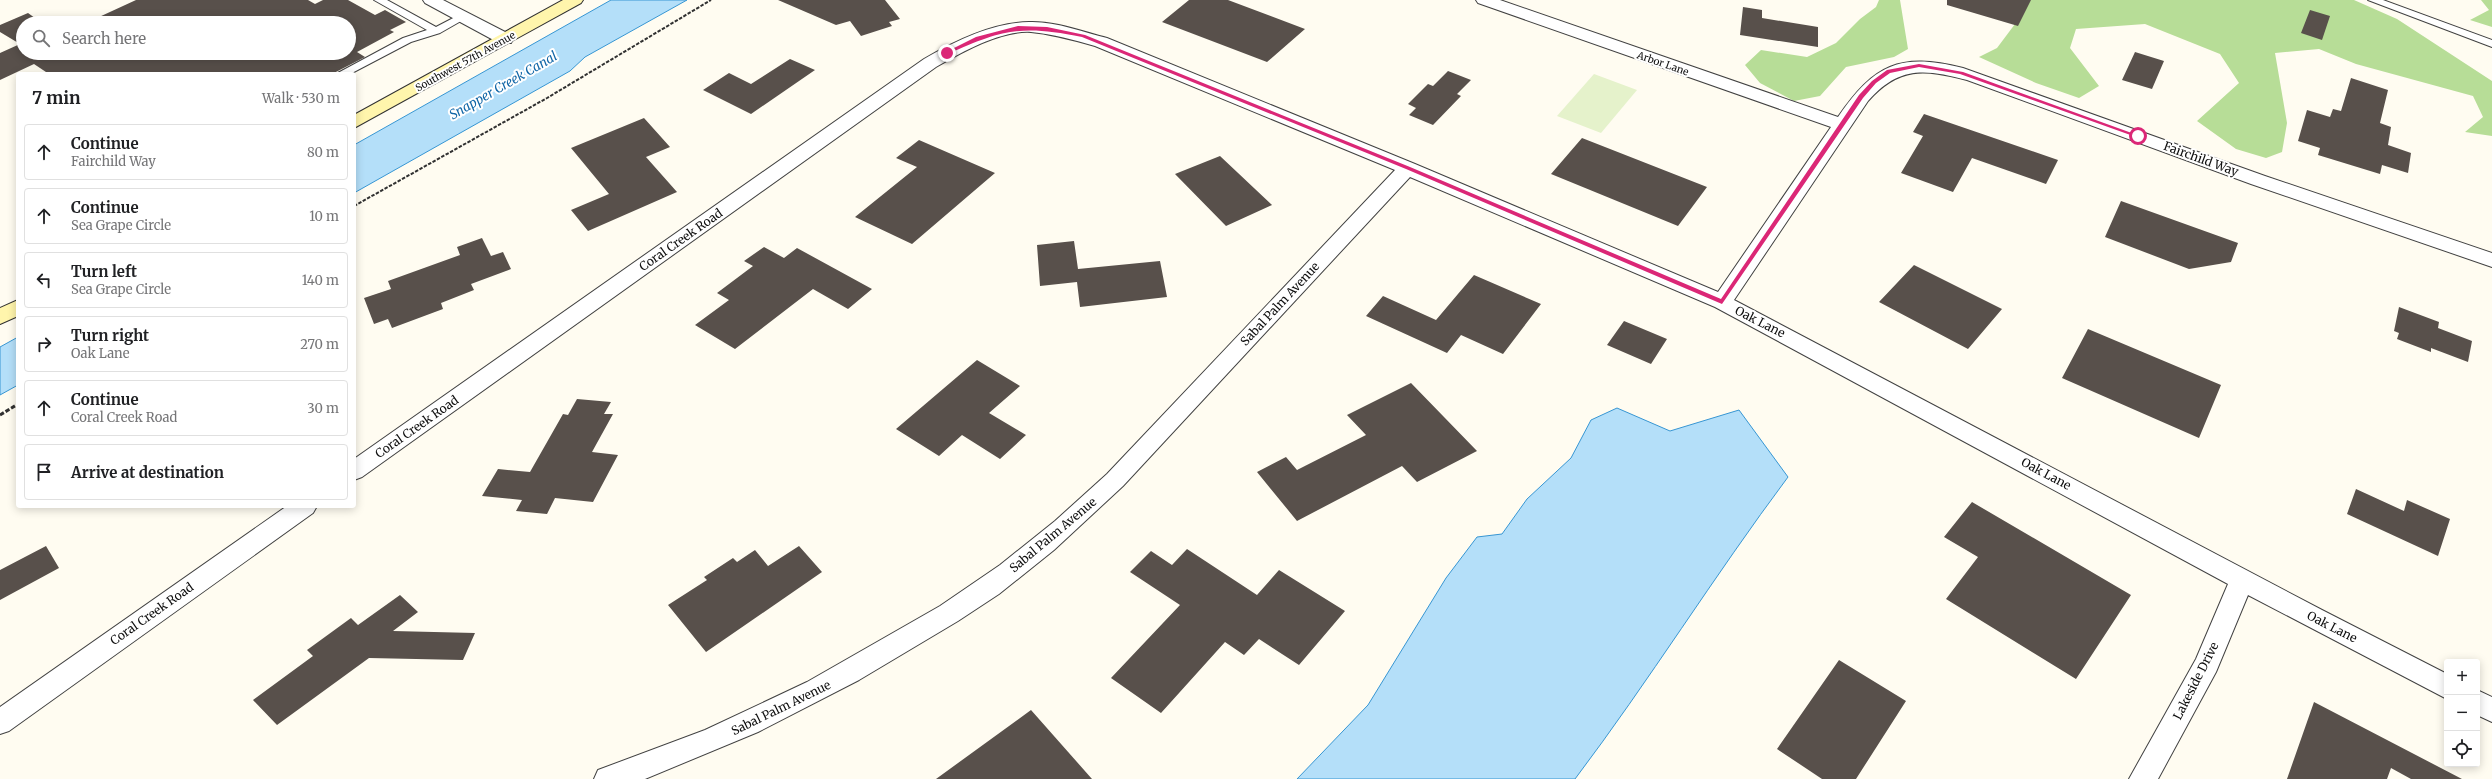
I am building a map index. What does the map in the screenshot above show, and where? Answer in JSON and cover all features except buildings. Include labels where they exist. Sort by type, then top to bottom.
[{"type":"main road","name":"Southwest 57th Avenue","points":[[356,121],[575,0]]},
{"type":"main road","points":[[0,317],[16,308]]},
{"type":"street","points":[[431,0],[505,39]]},
{"type":"street","name":"Arbor Lane","points":[[1484,0],[1842,125]]},
{"type":"street","name":"Oak Lane","points":[[1018,28],[1047,28],[1101,42],[1408,168],[1722,302],[2242,580],[2444,685]]},
{"type":"street","name":"Coral Creek Road","points":[[356,470],[930,64],[966,43],[1018,28]]},
{"type":"street","name":"Fairchild Way","points":[[1722,302],[1842,125],[1874,82],[1888,71],[1909,66],[1932,67],[1973,76],[2280,188],[2492,260]]},
{"type":"street","name":"Sabal Palm Avenue","points":[[608,779],[740,729],[809,696],[927,628],[999,580],[1083,512],[1115,480],[1408,168]]},
{"type":"street","name":"Coral Creek Road","points":[[0,722],[302,508]]},
{"type":"street","name":"Lakeside Drive","points":[[2143,779],[2206,664],[2242,580]]},
{"type":"street","points":[[2480,704],[2492,710]]},
{"type":"lane","points":[[2373,0],[2492,44]]},
{"type":"lane","points":[[386,1],[436,31]]},
{"type":"lane","points":[[346,72],[407,40],[436,31],[463,17]]},
{"type":"path","points":[[356,205],[547,98],[711,0]]},
{"type":"path","points":[[0,415],[16,405]]},
{"type":"green space","points":[[1879,0],[1900,0],[1908,49],[1894,57],[1846,67],[1820,96],[1794,101],[1760,83],[1745,65],[1761,50],[1807,57],[1836,43],[1860,19],[1876,7]]},
{"type":"green space","points":[[2018,0],[2354,0],[2397,19],[2492,81],[2492,136],[2465,132],[2483,117],[2473,96],[2356,64],[2319,49],[2275,53],[2287,123],[2282,152],[2266,158],[2236,149],[2197,121],[2239,83],[2220,54],[2145,24],[2076,29],[2070,48],[2099,86],[2079,98],[2036,83],[1979,57],[1997,48],[2021,16]]},
{"type":"green space","points":[[2481,0],[2492,0],[2492,27],[2470,20],[2489,10]]},
{"type":"green space","points":[[1594,74],[1637,90],[1601,133],[1557,116]]},
{"type":"water","name":"Snapper Creek Canal","points":[[611,0],[687,0],[585,57],[570,71],[356,192],[356,144]]},
{"type":"water","points":[[16,338],[16,386],[0,395],[0,347]]},
{"type":"water","points":[[1617,408],[1670,431],[1739,410],[1788,477],[1575,779],[1297,779],[1368,705],[1446,578],[1477,537],[1502,534],[1527,499],[1571,458],[1591,420]]},
{"type":"route","points":[[947,53],[978,38],[1030,26],[1083,36],[1101,42],[1408,168],[1722,302],[1867,88],[1888,71],[1909,66],[1919,66],[1932,67],[1973,76],[2138,136]]}]
